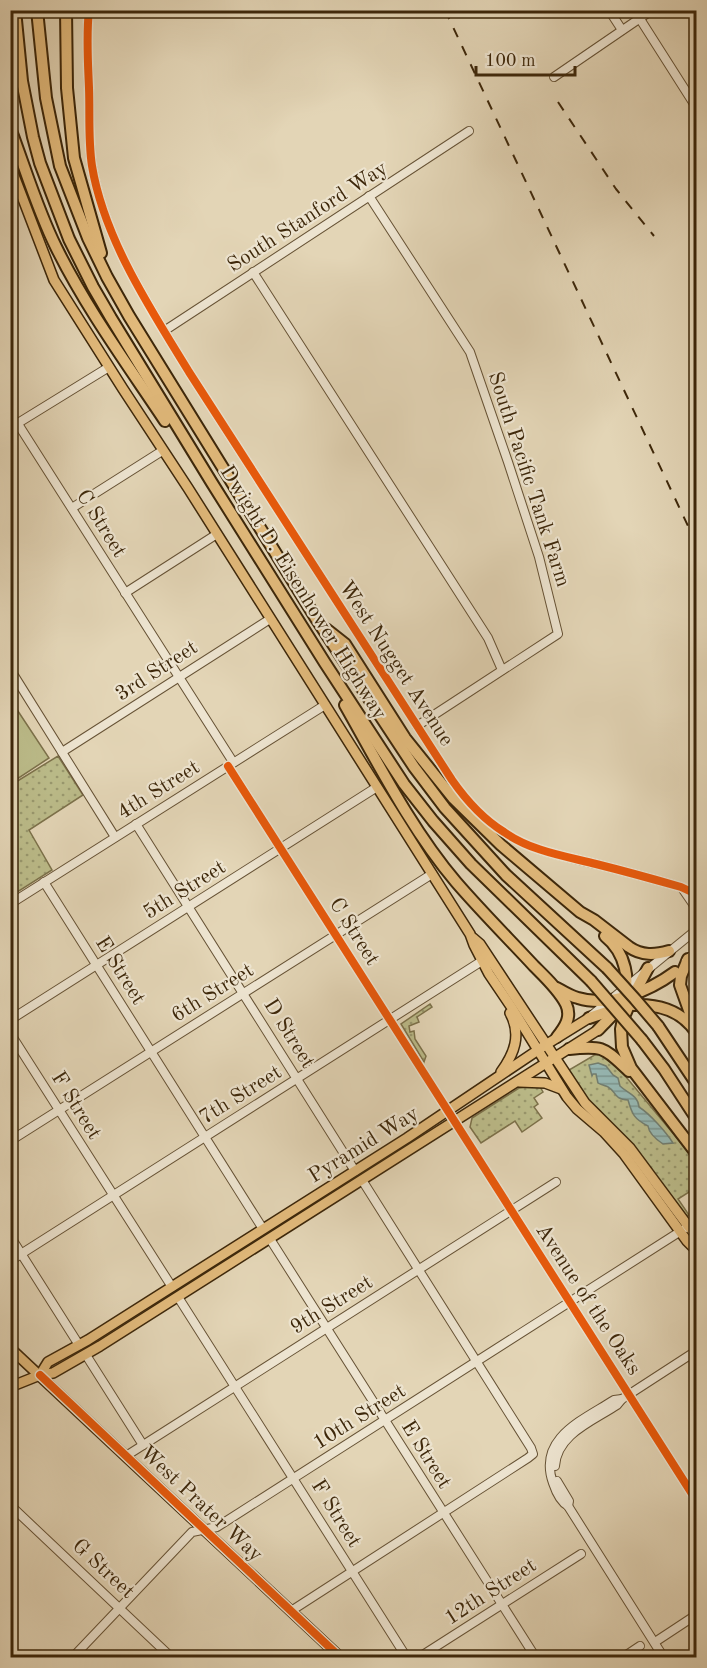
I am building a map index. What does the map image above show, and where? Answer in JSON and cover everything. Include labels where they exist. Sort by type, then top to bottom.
[{"type":"highway","name":"Dwight D. Eisenhower Highway","points":[[15,10],[22,81],[33,137],[40,163],[61,218],[93,287],[212,483],[325,663],[404,784],[432,821],[471,864],[591,981],[642,1040],[696,1118]]},
{"type":"highway","name":"Dwight D. Eisenhower Highway","points":[[37,10],[46,98],[60,166],[81,222],[107,277],[129,316],[317,620],[414,767],[445,808],[506,874],[607,968],[636,999],[658,1026],[696,1083]]},
{"type":"highway","points":[[66,10],[68,96],[74,158],[107,277]]},
{"type":"highway","points":[[10,128],[48,230],[72,278],[186,453],[212,483]]},
{"type":"highway","points":[[317,620],[345,644],[405,738],[453,798],[496,840],[580,912],[618,950],[625,968],[625,1001],[621,1029],[622,1047],[628,1063],[696,1153]]},
{"type":"highway","points":[[325,663],[346,708],[425,840],[477,906],[552,984],[565,1001],[568,1020],[557,1037]]},
{"type":"highway","points":[[580,912],[634,951],[653,955],[669,951]]},
{"type":"highway","points":[[692,956],[681,976],[680,985],[696,1031]]},
{"type":"highway","points":[[598,1030],[625,1001],[648,968]]},
{"type":"highway","points":[[589,1018],[656,985],[675,972]]},
{"type":"highway","points":[[552,984],[576,998],[592,1001],[625,1001],[669,1009],[683,1017],[696,1031]]},
{"type":"highway","points":[[569,1049],[589,1047],[603,1049],[614,1056],[647,1089]]},
{"type":"main road","points":[[10,165],[54,280],[470,934],[480,944],[496,986],[513,1020],[516,1034],[512,1055],[496,1079]]},
{"type":"main road","points":[[485,959],[547,1044],[585,1103],[630,1148],[696,1250]]},
{"type":"main road","points":[[496,986],[562,1090],[577,1109],[604,1132],[624,1154],[684,1229],[696,1234]]},
{"type":"main road","name":"Pyramid Way","points":[[10,1387],[40,1375],[53,1373],[86,1355],[270,1239],[362,1180],[451,1117],[496,1079],[589,1018]]},
{"type":"main road","name":"Pyramid Way","points":[[40,1375],[48,1362],[79,1345],[355,1171],[517,1082],[598,1030]]},
{"type":"main road","points":[[517,1082],[545,1083],[562,1090]]},
{"type":"main road","name":"West Prater Way","points":[[10,1348],[340,1658]]},
{"type":"street","name":"West Nugget Avenue","points":[[89,10],[91,156],[106,216],[125,260],[164,331],[459,790],[484,816],[508,835],[523,843],[545,851],[681,887],[696,894]]},
{"type":"street","points":[[609,10],[622,30]]},
{"type":"street","points":[[554,76],[652,10]]},
{"type":"street","points":[[640,19],[696,107]]},
{"type":"street","name":"South Stanford Way","points":[[164,331],[469,131]]},
{"type":"street","name":"South Pacific Tank Farm","points":[[369,196],[470,352],[539,557],[558,634],[417,726]]},
{"type":"street","points":[[253,272],[483,630],[502,670]]},
{"type":"street","points":[[10,429],[108,367]]},
{"type":"street","name":"C Street","points":[[18,424],[179,677],[281,849],[451,1117]]},
{"type":"street","points":[[72,508],[162,451]]},
{"type":"street","points":[[125,593],[217,534]]},
{"type":"street","name":"3rd Street","points":[[62,752],[270,619]]},
{"type":"street","points":[[10,669],[116,837]]},
{"type":"street","name":"4th Street","points":[[10,904],[325,705]]},
{"type":"street","name":"5th Street","points":[[10,1020],[377,787]]},
{"type":"street","name":"D Street","points":[[136,824],[355,1171]]},
{"type":"street","name":"6th Street","points":[[10,1141],[432,874]]},
{"type":"street","name":"E Street","points":[[44,882],[264,1228]]},
{"type":"street","points":[[681,887],[696,912]]},
{"type":"street","points":[[648,968],[696,930]]},
{"type":"street","points":[[675,972],[692,956]]},
{"type":"street","name":"7th Street","points":[[10,1261],[485,959]]},
{"type":"street","name":"F Street","points":[[10,1033],[172,1287]]},
{"type":"street","name":"Avenue of the Oaks","points":[[451,1117],[569,1302],[626,1397],[696,1500]]},
{"type":"street","points":[[291,1611],[533,1454],[362,1180]]},
{"type":"street","name":"9th Street","points":[[126,1456],[556,1182]]},
{"type":"street","name":"10th Street","points":[[72,1658],[192,1532],[217,1527],[684,1229]]},
{"type":"street","points":[[10,1236],[79,1345]]},
{"type":"street","name":"E Street","points":[[270,1239],[536,1658]]},
{"type":"street","name":"F Street","points":[[178,1297],[407,1658]]},
{"type":"street","points":[[664,1658],[568,1506],[569,1501],[555,1473],[555,1459],[567,1437],[696,1352]]},
{"type":"street","points":[[86,1355],[143,1445]]},
{"type":"street","name":"G Street","points":[[10,1505],[172,1658]]},
{"type":"street","name":"12th Street","points":[[418,1658],[581,1554]]},
{"type":"street","points":[[655,1642],[696,1615]]},
{"type":"street","points":[[622,1658],[640,1646]]},
{"type":"street","points":[[10,1651],[18,1658]]},
{"type":"green space","points":[[10,699],[49,758],[11,783],[10,783]]},
{"type":"green space","points":[[58,756],[83,795],[29,830],[52,870],[11,896],[11,785]]},
{"type":"green space","points":[[430,1004],[432,1007],[417,1017],[419,1022],[409,1026],[410,1032],[414,1031],[415,1039],[426,1056],[424,1062],[401,1024]]},
{"type":"green space","points":[[598,1053],[612,1060],[696,1161],[696,1198],[692,1190],[678,1199],[689,1215],[686,1217],[624,1135],[605,1119],[598,1109],[587,1103],[569,1070]]},
{"type":"green space","points":[[539,1085],[543,1092],[534,1098],[538,1104],[534,1107],[542,1118],[522,1132],[515,1121],[481,1143],[470,1127],[472,1118],[519,1088]]},
{"type":"water","points":[[598,1063],[606,1066],[618,1078],[620,1086],[634,1097],[639,1107],[658,1124],[673,1143],[663,1144],[658,1141],[648,1126],[634,1116],[628,1100],[617,1097],[611,1089],[598,1083],[596,1074],[592,1076],[589,1065]]},
{"type":"railway","points":[[445,10],[696,543]]},
{"type":"railway","points":[[558,102],[616,189],[654,236]]},
{"type":"cycle path","points":[[89,10],[92,166],[98,193],[118,247],[145,299],[189,372],[452,780],[482,815],[514,839],[548,852],[681,887],[696,894]]},
{"type":"cycle path","points":[[228,766],[696,1500]]},
{"type":"cycle path","points":[[40,1375],[341,1658]]}]
